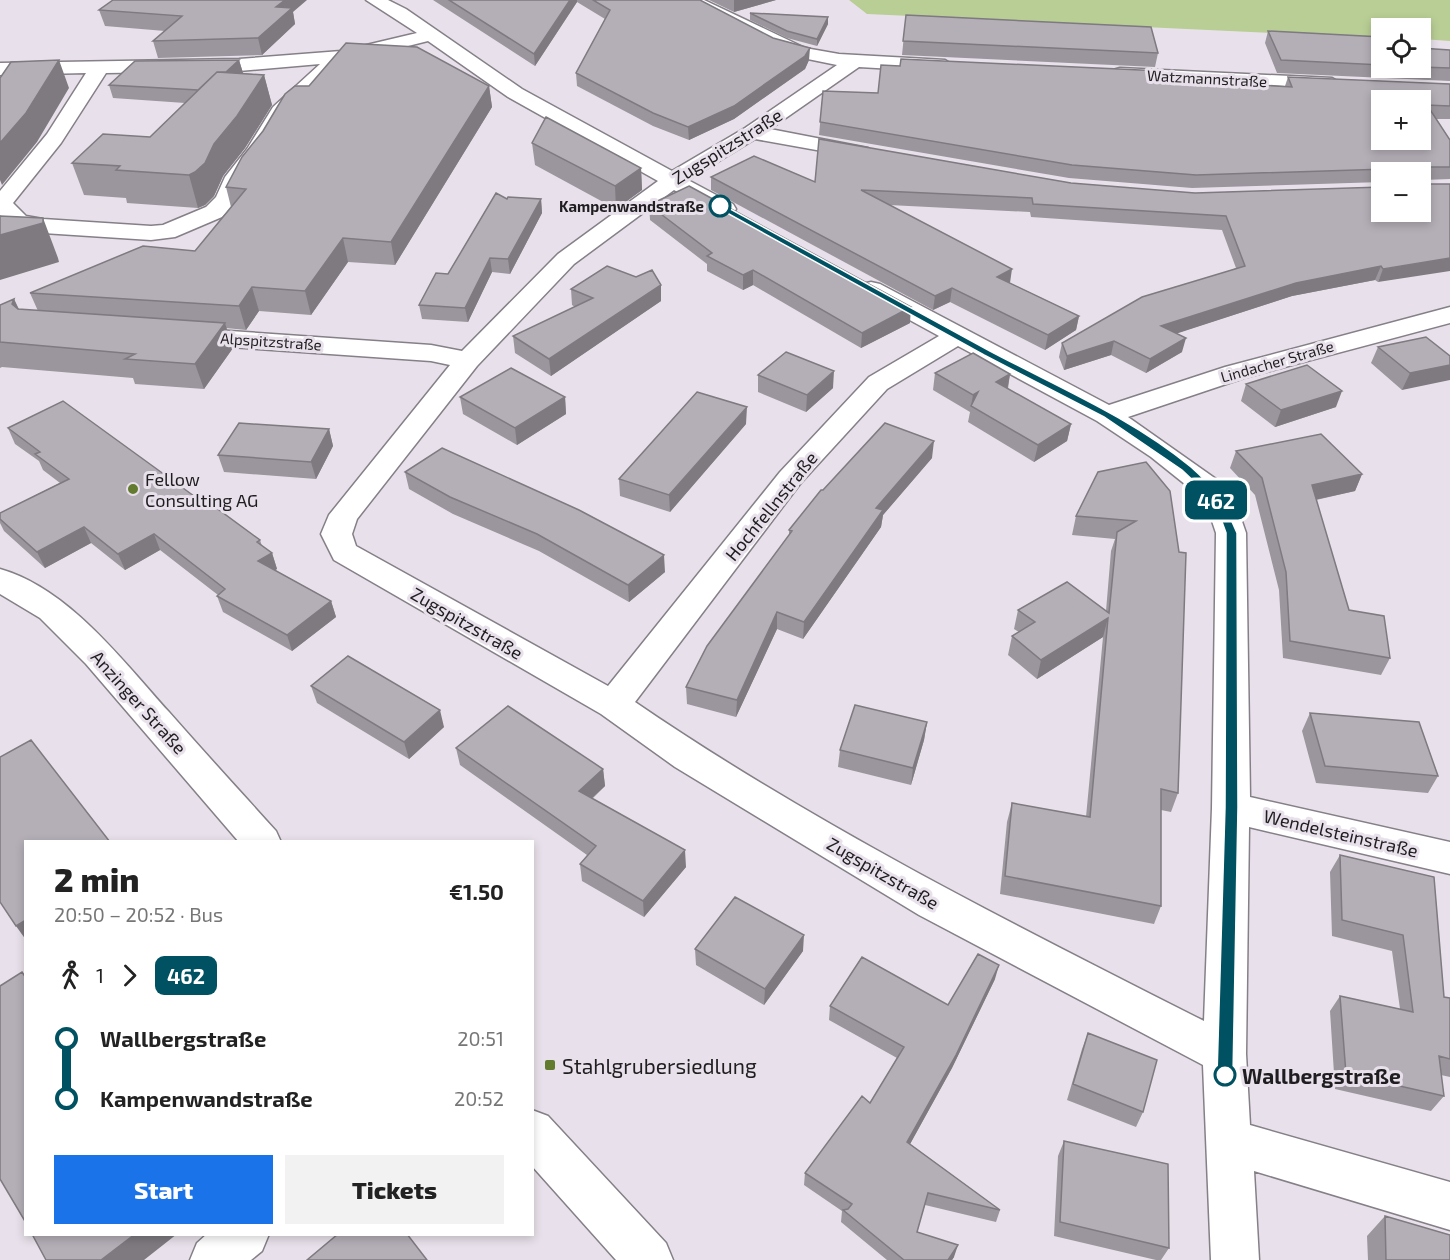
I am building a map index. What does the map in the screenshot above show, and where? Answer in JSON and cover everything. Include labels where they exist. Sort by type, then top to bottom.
[{"type":"street","points":[[375,0],[400,13],[514,93],[674,179],[741,218]]},
{"type":"street","points":[[690,0],[800,52],[854,62],[958,67]]},
{"type":"street","points":[[0,69],[239,65],[341,57],[430,35]]},
{"type":"street","points":[[99,68],[77,107],[26,176],[1,203],[18,221],[43,226],[151,233],[167,232],[214,212],[226,200],[236,177],[256,152],[280,111],[323,70],[341,57]]},
{"type":"street","name":"Zugspitzstraße","points":[[854,62],[752,132],[674,179],[566,259],[468,360],[344,515],[337,527],[336,540],[345,553],[613,705],[688,757],[933,903],[1224,1054]]},
{"type":"street","name":"Watzmannstraße","points":[[1097,73],[1353,85]]},
{"type":"street","points":[[752,132],[884,156]]},
{"type":"street","points":[[853,279],[1107,415],[1186,468],[1206,486],[1222,507],[1231,533],[1232,807],[1224,1054],[1235,1260]]},
{"type":"street","name":"Lindacher Straße","points":[[1107,415],[1164,393],[1236,372],[1450,315]]},
{"type":"street","name":"Alpspitzstraße","points":[[166,334],[431,353],[468,360]]},
{"type":"street","name":"Hochfellnstraße","points":[[613,705],[790,478],[878,383],[957,336]]},
{"type":"street","name":"Anzinger Straße","points":[[0,580],[51,609],[98,655],[260,840]]},
{"type":"street","name":"Wendelsteinstraße","points":[[1232,807],[1450,858]]},
{"type":"street","points":[[534,1134],[649,1260]]},
{"type":"street","points":[[1228,1141],[1450,1206]]},
{"type":"street","points":[[214,1260],[243,1236]]},
{"type":"green space","points":[[849,0],[1450,0],[1450,41],[1431,40],[1431,18],[1371,18],[1371,38],[867,14]]},
{"type":"building","points":[[113,0],[285,0],[276,7],[292,8],[258,38],[153,41],[182,16],[99,10]]},
{"type":"building","points":[[449,0],[570,0],[534,54]]},
{"type":"building","points":[[593,0],[700,0],[773,38],[810,48],[805,56],[734,106],[688,127],[653,113],[576,73],[610,10]]},
{"type":"building","points":[[750,13],[828,17],[817,39],[787,31]]},
{"type":"building","points":[[906,15],[1151,27],[1158,53],[903,41]]},
{"type":"building","points":[[1268,31],[1371,36],[1371,64],[1281,60]]},
{"type":"building","points":[[346,43],[417,47],[489,86],[391,242],[343,238],[305,291],[252,287],[239,306],[30,293],[143,246],[195,251],[246,189],[226,187],[242,157],[263,131],[285,94],[295,86],[309,86]]},
{"type":"building","points":[[1431,49],[1450,50],[1450,68],[1431,67]]},
{"type":"building","points":[[901,59],[1162,71],[1164,79],[1292,87],[1288,77],[1450,84],[1450,106],[1431,105],[1431,90],[1371,90],[1371,150],[1431,150],[1431,111],[1450,140],[1450,167],[1431,167],[1431,162],[1371,162],[1371,170],[1196,175],[1072,165],[820,122],[823,91],[878,93],[881,65],[900,66]]},
{"type":"building","points":[[59,60],[26,113],[0,143],[0,78],[11,62]]},
{"type":"building","points":[[239,60],[226,72],[217,72],[198,90],[109,85],[135,61]]},
{"type":"building","points":[[217,72],[264,75],[237,116],[214,144],[205,163],[195,172],[189,175],[116,170],[120,166],[72,163],[103,134],[150,137]]},
{"type":"building","points":[[546,117],[641,168],[615,186],[532,143]]},
{"type":"building","points":[[819,139],[1071,183],[1195,193],[1371,187],[1371,222],[1431,222],[1431,184],[1450,184],[1450,258],[1383,269],[1381,266],[1296,283],[1161,326],[1186,338],[1150,359],[1114,341],[1067,356],[1062,343],[1142,297],[1245,266],[1226,216],[1033,204],[1032,198],[861,190],[1012,269],[997,277],[1079,316],[1048,335],[952,288],[935,296],[711,177],[754,156],[815,182]]},
{"type":"building","points":[[689,186],[911,307],[862,333],[753,270],[743,275],[707,256],[712,253],[649,205]]},
{"type":"building","points":[[496,193],[507,199],[508,197],[541,199],[508,259],[490,258],[465,308],[419,305],[436,273],[448,274]]},
{"type":"building","points":[[0,216],[43,218],[43,223],[0,235]]},
{"type":"building","points":[[607,266],[636,277],[652,270],[661,285],[549,359],[513,336],[593,298],[571,289]]},
{"type":"building","points":[[14,299],[12,304],[18,309],[225,323],[195,364],[125,359],[135,354],[0,342],[0,305]]},
{"type":"building","points":[[1426,337],[1450,356],[1450,365],[1410,373],[1378,347]]},
{"type":"building","points":[[786,352],[834,371],[807,395],[758,375]]},
{"type":"building","points":[[973,353],[1010,374],[996,382],[1071,424],[1038,445],[971,406],[978,392],[973,395],[935,373]]},
{"type":"building","points":[[1307,365],[1342,391],[1281,410],[1246,384]]},
{"type":"building","points":[[511,368],[565,397],[515,428],[460,397]]},
{"type":"building","points":[[697,392],[747,407],[669,495],[619,479]]},
{"type":"building","points":[[63,401],[194,496],[196,493],[260,540],[257,542],[272,553],[258,561],[331,601],[287,635],[217,596],[225,589],[154,534],[118,554],[84,527],[37,552],[0,519],[0,513],[69,479],[35,454],[40,452],[8,428]]},
{"type":"building","points":[[239,423],[329,429],[311,462],[218,455]]},
{"type":"building","points":[[885,423],[934,441],[876,508],[883,510],[804,622],[777,612],[737,700],[686,687],[707,646],[792,531],[789,530],[821,490]]},
{"type":"building","points":[[1321,434],[1362,474],[1312,485],[1349,610],[1384,616],[1390,658],[1290,641],[1286,572],[1262,478],[1236,451]]},
{"type":"building","points":[[442,448],[579,510],[664,555],[628,585],[537,534],[450,497],[405,472]]},
{"type":"building","points":[[1146,462],[1170,491],[1179,552],[1186,553],[1178,793],[1161,789],[1161,906],[1005,876],[1012,803],[1090,817],[1108,618],[1041,660],[1012,636],[1035,622],[1018,610],[1067,582],[1109,613],[1117,532],[1136,521],[1076,516],[1098,472]]},
{"type":"building","points":[[348,656],[440,710],[404,742],[311,686]]},
{"type":"building","points":[[855,705],[927,722],[913,768],[840,750]]},
{"type":"building","points":[[508,706],[603,769],[579,791],[685,850],[643,901],[580,864],[596,846],[456,748]]},
{"type":"building","points":[[1310,713],[1419,722],[1438,776],[1325,766]]},
{"type":"building","points":[[31,740],[108,840],[24,840],[24,921],[16,926],[0,902],[0,757]]},
{"type":"building","points":[[1340,855],[1434,877],[1444,997],[1450,998],[1450,1059],[1439,1056],[1444,1096],[1346,1074],[1340,996],[1413,1012],[1403,935],[1342,920]]},
{"type":"building","points":[[735,897],[804,935],[765,989],[695,949]]},
{"type":"building","points":[[978,954],[999,965],[956,1055],[907,1142],[1000,1210],[928,1193],[917,1232],[958,1245],[948,1260],[904,1260],[843,1210],[848,1209],[852,1204],[805,1173],[862,1096],[870,1103],[904,1047],[830,1006],[862,957],[948,1005]]},
{"type":"building","points":[[22,972],[24,975],[24,1220],[0,1179],[0,986]]},
{"type":"building","points":[[1088,1033],[1157,1060],[1143,1112],[1073,1084]]},
{"type":"building","points":[[1064,1141],[1168,1164],[1169,1248],[1060,1222]]},
{"type":"building","points":[[1385,1216],[1450,1235],[1450,1260],[1386,1260]]},
{"type":"building","points":[[33,1236],[132,1236],[101,1260],[46,1260]]},
{"type":"building","points":[[336,1236],[409,1236],[427,1260],[307,1260]]},
{"type":"bus line","name":"462","points":[[720,206],[987,353],[1107,415],[1186,468],[1206,486],[1222,507],[1231,533],[1232,807],[1225,1075]]},
{"type":"place","name":"Kampenwandstraße","points":[[720,206]]},
{"type":"place","name":"Fellow Consulting AG","points":[[133,489]]},
{"type":"place","name":"Stahlgrubersiedlung","points":[[550,1065]]},
{"type":"place","name":"Wallbergstraße","points":[[1225,1075]]}]
